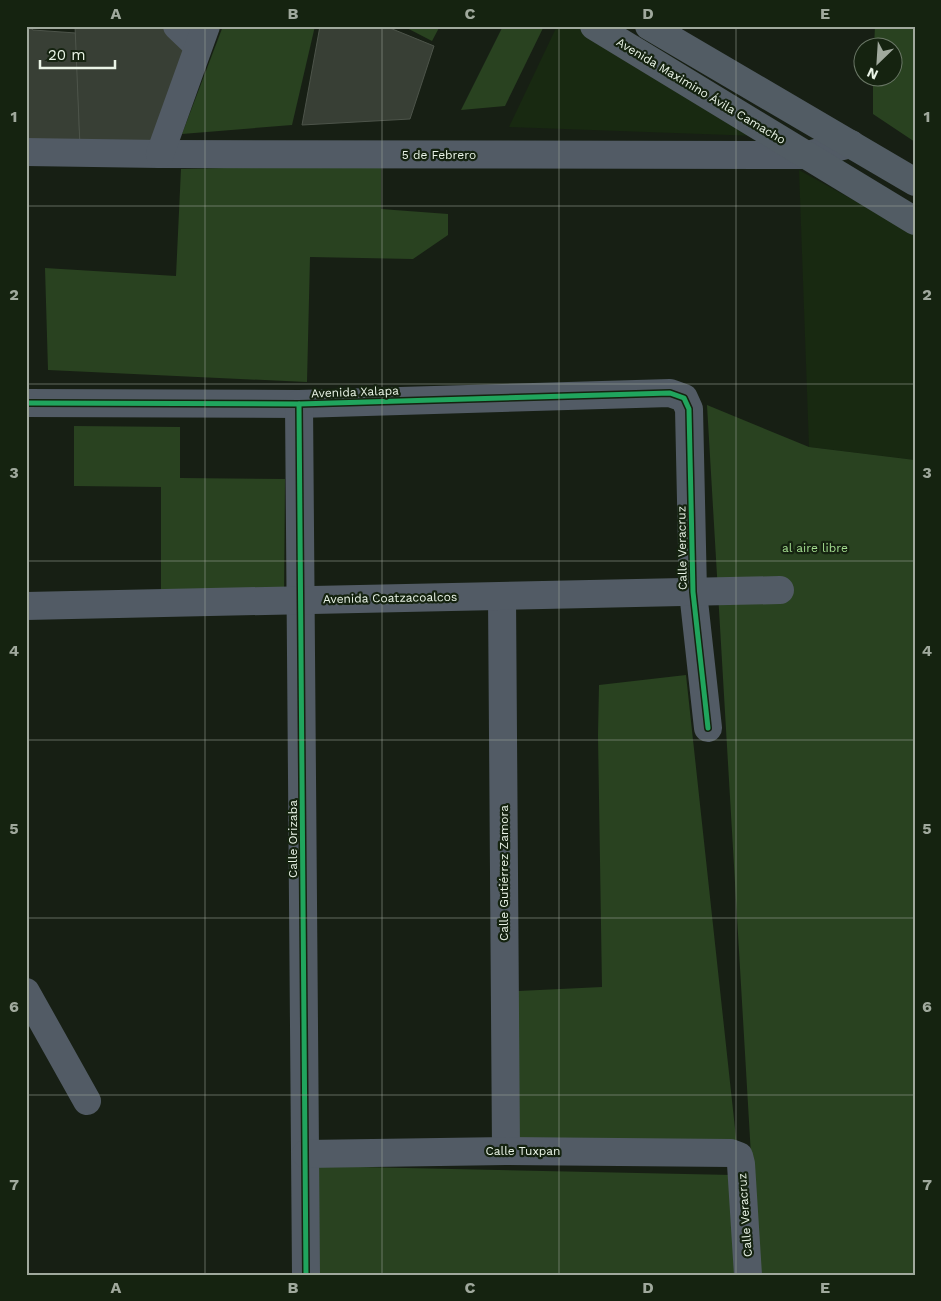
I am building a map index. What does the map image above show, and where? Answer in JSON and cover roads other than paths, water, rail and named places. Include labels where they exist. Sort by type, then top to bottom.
[{"type":"main road","name":"Avenida Maximino Ávila Camacho","points":[[594,26],[915,221]]},
{"type":"main road","points":[[649,26],[915,182]]},
{"type":"street","points":[[160,154],[202,36],[177,26]]},
{"type":"street","name":"5 de Febrero","points":[[26,152],[808,155],[851,144]]},
{"type":"street","name":"Avenida Xalapa","points":[[26,403],[299,404],[670,392],[684,398]]},
{"type":"street","name":"Calle Veracruz","points":[[684,398],[689,409],[693,592],[708,728]]},
{"type":"street","name":"Calle Orizaba","points":[[299,404],[306,1275]]},
{"type":"street","name":"Avenida Coatzacoalcos","points":[[26,606],[780,590]]},
{"type":"street","name":"Calle Gutiérrez Zamora","points":[[502,596],[506,1151]]},
{"type":"street","points":[[26,992],[87,1101]]},
{"type":"street","name":"Calle Tuxpan","points":[[306,1154],[506,1151],[731,1153],[739,1156]]},
{"type":"street","name":"Calle Veracruz","points":[[739,1156],[748,1275]]},
{"type":"park label","name":"al aire libre","points":[[815,548]]}]
